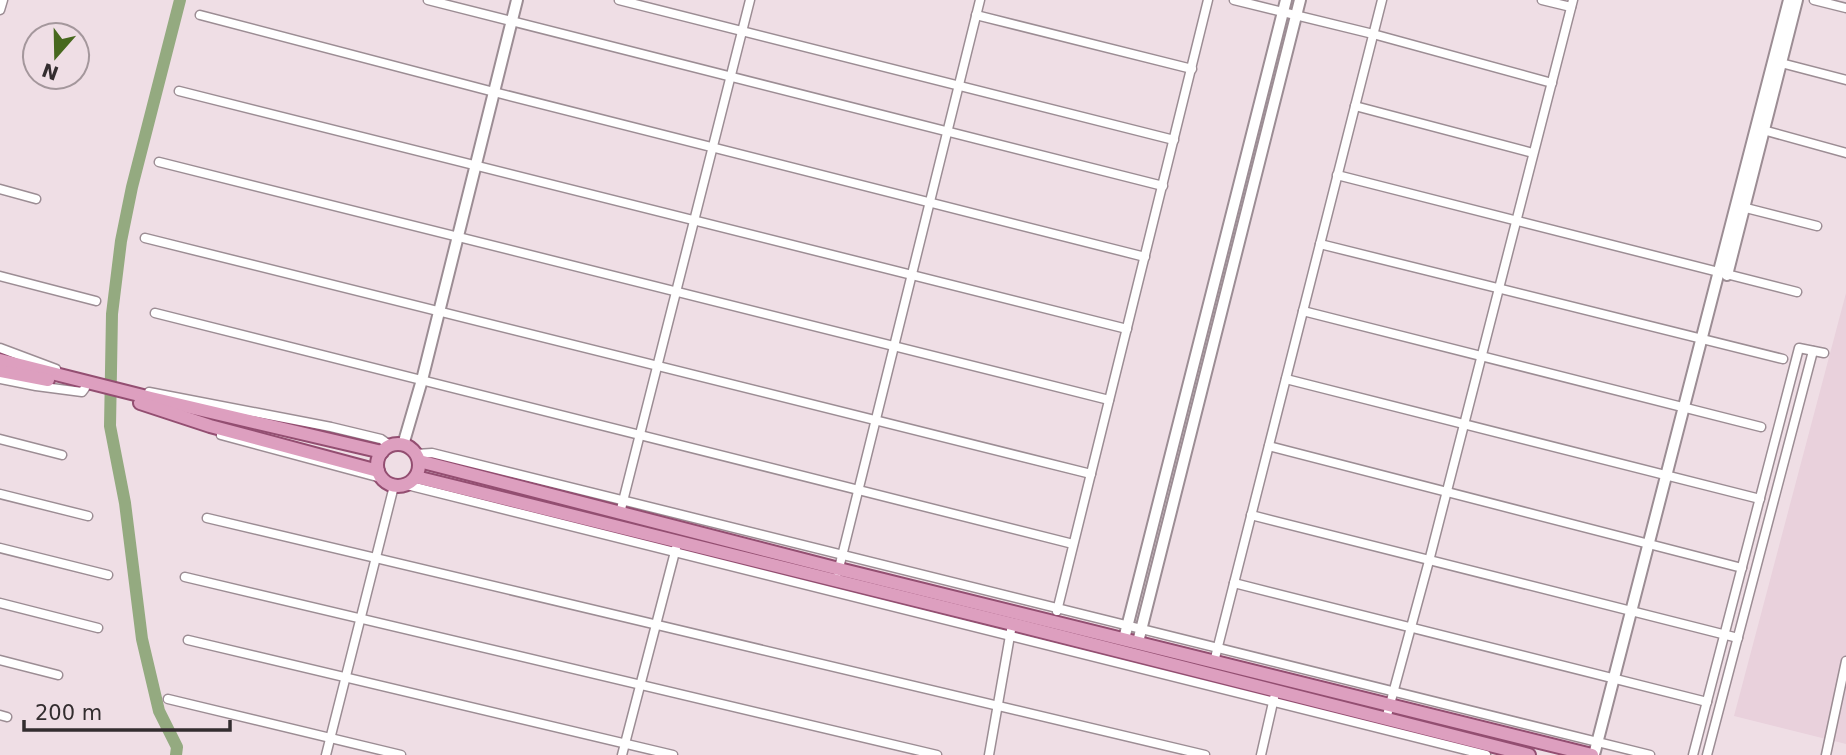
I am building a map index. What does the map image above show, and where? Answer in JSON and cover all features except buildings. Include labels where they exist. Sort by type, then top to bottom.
[{"type":"main road","points":[[379,475],[377,461],[392,447],[422,380],[517,0]]},
{"type":"main road","points":[[1126,632],[1286,0]]},
{"type":"main road","points":[[1140,636],[1300,0]]},
{"type":"main road","points":[[129,396],[209,426],[406,483],[676,547],[1056,615],[1140,636],[1214,662],[1593,755],[1601,747],[1654,545],[1789,0]]},
{"type":"main road","points":[[1740,206],[1797,0]]},
{"type":"main road","points":[[0,360],[129,396],[392,447],[418,457],[621,506],[1011,629],[1051,634],[1274,698],[1386,719],[1529,755]]},
{"type":"main road","points":[[0,370],[93,387]]},
{"type":"main road","points":[[406,483],[418,457]]},
{"type":"street","points":[[0,10],[3,0]]},
{"type":"street","points":[[428,0],[1163,186]]},
{"type":"street","points":[[619,0],[1174,140]]},
{"type":"street","points":[[750,0],[621,506],[842,555],[1056,615]]},
{"type":"street","points":[[837,575],[980,0]]},
{"type":"street","points":[[1051,634],[1208,0]]},
{"type":"street","points":[[1234,0],[1373,34],[1552,83]]},
{"type":"street","points":[[1214,662],[1382,0]]},
{"type":"street","points":[[1386,719],[1572,4],[1542,0]]},
{"type":"street","points":[[1814,0],[1846,8]]},
{"type":"street","points":[[200,15],[1145,257]]},
{"type":"street","points":[[976,15],[1192,69]]},
{"type":"street","points":[[1781,63],[1846,80]]},
{"type":"street","points":[[179,91],[1127,329]]},
{"type":"street","points":[[1355,106],[1534,153]]},
{"type":"street","points":[[1763,130],[1846,153]]},
{"type":"street","points":[[159,162],[1109,400]]},
{"type":"street","points":[[1338,175],[1797,292]]},
{"type":"street","points":[[0,189],[36,199]]},
{"type":"street","points":[[1740,206],[1817,226]]},
{"type":"street","points":[[145,238],[1091,474]]},
{"type":"street","points":[[1320,244],[1783,359]]},
{"type":"street","points":[[0,276],[96,301]]},
{"type":"street","points":[[1303,311],[1762,427]]},
{"type":"street","points":[[155,313],[1073,544]]},
{"type":"street","points":[[0,348],[93,387]]},
{"type":"street","points":[[1693,755],[1799,348],[1824,353]]},
{"type":"street","points":[[1707,755],[1813,351]]},
{"type":"street","points":[[0,379],[82,392],[93,387]]},
{"type":"street","points":[[1286,379],[1760,499]]},
{"type":"street","points":[[0,439],[62,456]]},
{"type":"street","points":[[1269,446],[1742,568]]},
{"type":"street","points":[[326,755],[376,559],[406,483]]},
{"type":"street","points":[[0,494],[88,516]]},
{"type":"street","points":[[1251,515],[1738,638]]},
{"type":"street","points":[[207,518],[1205,755]]},
{"type":"street","points":[[622,755],[676,547],[1011,629],[1486,755]]},
{"type":"street","points":[[0,548],[108,575]]},
{"type":"street","points":[[185,577],[937,755]]},
{"type":"street","points":[[1234,583],[1707,702]]},
{"type":"street","points":[[0,603],[98,628]]},
{"type":"street","points":[[989,755],[1011,629]]},
{"type":"street","points":[[1140,636],[1217,648],[1601,747],[1650,755]]},
{"type":"street","points":[[188,640],[673,755]]},
{"type":"street","points":[[0,660],[58,675]]},
{"type":"street","points":[[1826,755],[1846,661]]},
{"type":"street","points":[[1261,755],[1274,698]]},
{"type":"street","points":[[168,699],[401,755]]},
{"type":"shaded area","points":[[1846,293],[1846,744],[1734,716]]},
{"type":"waterway","points":[[176,755],[177,747],[159,711],[142,639],[125,503],[110,426],[112,314],[121,241],[132,187],[180,0]]}]
